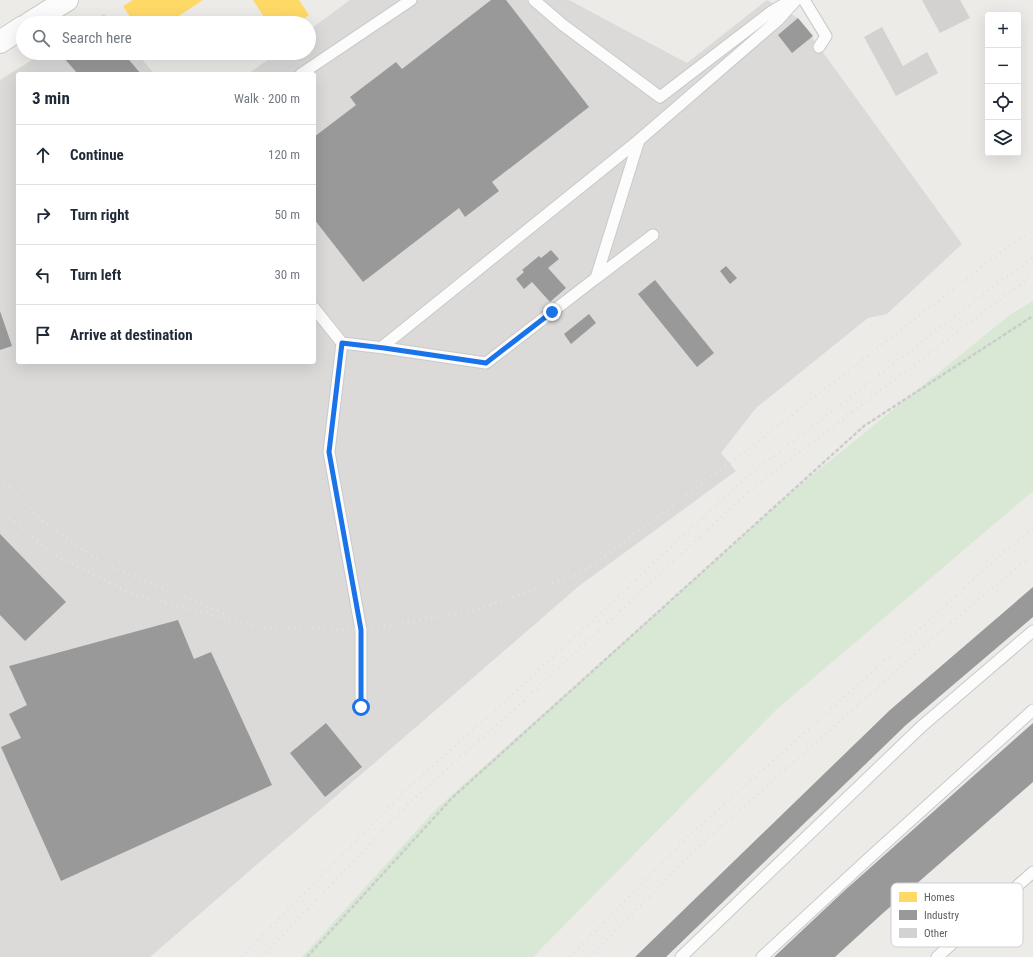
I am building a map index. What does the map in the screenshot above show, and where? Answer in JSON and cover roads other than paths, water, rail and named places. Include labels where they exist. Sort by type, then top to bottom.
[{"type":"street","points":[[41,16],[67,0]]},
{"type":"street","points":[[0,42],[16,32]]},
{"type":"lane","points":[[304,72],[411,0]]},
{"type":"lane","points":[[534,0],[563,25],[660,97],[771,12],[791,0]]},
{"type":"lane","points":[[382,347],[639,140],[778,20],[796,0]]},
{"type":"lane","points":[[804,0],[826,36],[819,47]]},
{"type":"lane","points":[[596,278],[639,140]]},
{"type":"lane","points":[[342,343],[382,347],[486,363],[652,235]]},
{"type":"lane","points":[[316,310],[342,343],[329,452],[361,630],[361,707]]},
{"type":"lane","points":[[681,957],[922,726],[1033,631]]},
{"type":"lane","points":[[762,957],[1033,710]]},
{"type":"lane","points":[[1021,883],[1033,872]]},
{"type":"lane","points":[[937,957],[948,947]]},
{"type":"railway","points":[[0,510],[55,555],[132,594],[257,627],[361,630],[474,611],[583,572],[730,463],[1006,248],[1033,229]]},
{"type":"railway","points":[[241,957],[410,786],[511,696],[743,480],[1002,280],[1033,258]]},
{"type":"railway","points":[[262,957],[410,802],[519,705],[750,490],[1033,275]]},
{"type":"railway","points":[[0,478],[43,521],[102,563],[226,614]]},
{"type":"railway","points":[[570,957],[688,836],[1002,554],[1033,528]]},
{"type":"railway","points":[[590,957],[697,848],[949,624],[1033,554]]}]
